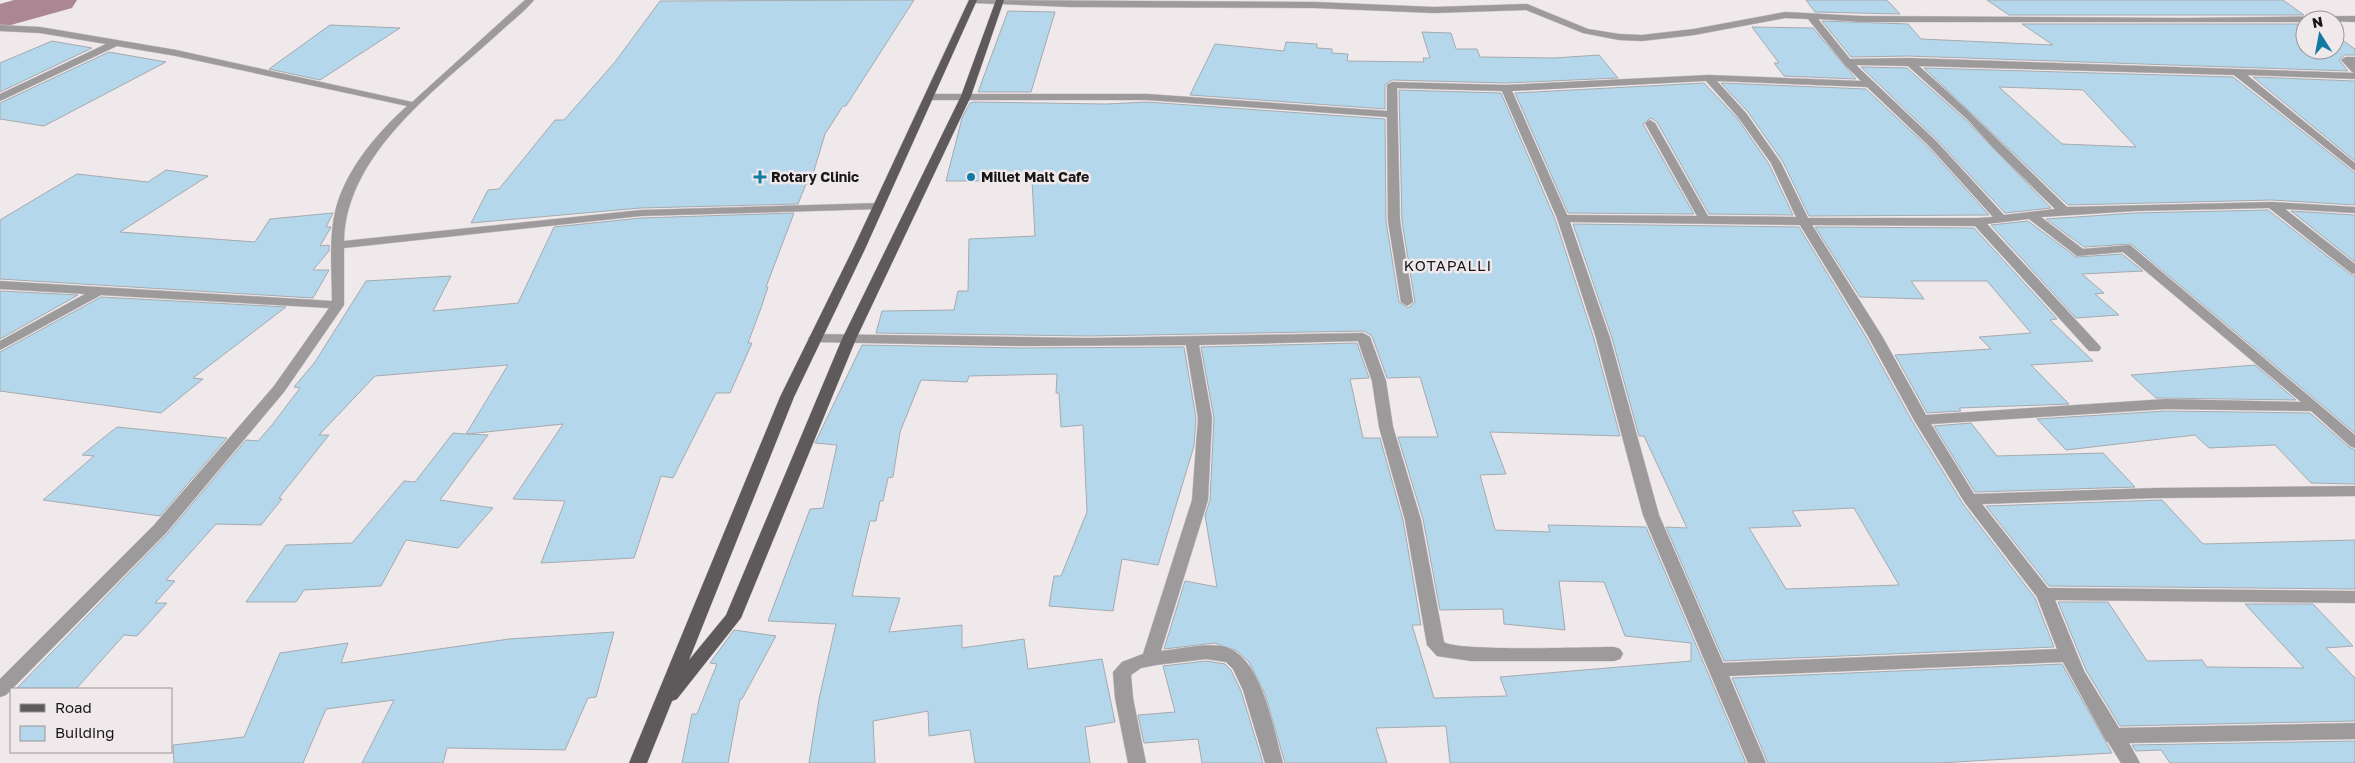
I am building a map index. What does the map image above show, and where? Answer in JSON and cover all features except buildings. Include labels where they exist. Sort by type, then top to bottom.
[{"type":"main road","points":[[638,763],[787,397],[879,206],[973,0]]},
{"type":"main road","points":[[662,706],[733,618],[849,339],[966,96],[1000,1]]},
{"type":"street","points":[[0,690],[160,529],[279,389],[338,305],[340,217],[345,198],[364,162],[383,136],[414,105],[530,0]]},
{"type":"street","points":[[973,0],[1315,5],[1434,10],[1475,4],[1527,7],[1586,31],[1619,37],[1642,38],[1694,32],[1785,16],[1812,18],[2185,21],[2355,19]]},
{"type":"street","points":[[1812,18],[1847,62],[1933,144],[2002,220]]},
{"type":"street","points":[[0,28],[40,30],[176,53],[414,105]]},
{"type":"street","points":[[0,98],[116,43]]},
{"type":"street","points":[[2355,60],[2346,60],[2355,70]]},
{"type":"street","points":[[1847,62],[1908,61],[2355,76]]},
{"type":"street","points":[[1908,61],[1972,118],[2001,150],[2064,211]]},
{"type":"street","points":[[2238,73],[2355,168]]},
{"type":"street","points":[[1407,302],[1394,221],[1392,85],[1506,88],[1709,78],[1870,84]]},
{"type":"street","points":[[1709,78],[1742,115],[1776,163],[1803,220],[1875,336],[1921,420],[1970,500],[2044,594],[2076,674],[2112,736],[2131,763]]},
{"type":"street","points":[[1506,88],[1563,218],[1603,338],[1650,515],[1757,763]]},
{"type":"street","points":[[929,97],[1148,97],[1392,114]]},
{"type":"street","points":[[1650,123],[1704,219]]},
{"type":"street","points":[[2272,205],[2355,270]]},
{"type":"street","points":[[1563,218],[1978,222],[2064,211],[2272,205],[2355,210]]},
{"type":"street","points":[[339,244],[641,213],[879,206]]},
{"type":"street","points":[[2031,215],[2081,253],[2126,248],[2315,406],[2355,443]]},
{"type":"street","points":[[1978,222],[2094,348]]},
{"type":"street","points":[[0,285],[338,305]]},
{"type":"street","points":[[0,346],[99,291]]},
{"type":"street","points":[[815,338],[1192,343],[1364,337],[1379,381],[1386,427],[1412,520],[1436,645],[1443,651],[1471,654],[1614,654]]},
{"type":"street","points":[[1150,658],[1200,500],[1204,418],[1192,343]]},
{"type":"street","points":[[1921,420],[2166,404],[2315,406]]},
{"type":"street","points":[[1970,500],[2157,493],[2355,491]]},
{"type":"street","points":[[2044,594],[2355,597]]},
{"type":"street","points":[[1137,763],[1124,698],[1122,672],[1130,665],[1150,658],[1217,652],[1233,657],[1249,678],[1274,763]]},
{"type":"street","points":[[1717,670],[2068,655]]},
{"type":"street","points":[[2112,736],[2355,731]]},
{"type":"waterway","points":[[0,16],[58,0]]},
{"type":"place","name":"Rotary Clinic","points":[[760,177]]},
{"type":"place","name":"Millet Malt Cafe","points":[[971,177]]},
{"type":"district","name":"KOTAPALLI","points":[[1448,266]]}]
